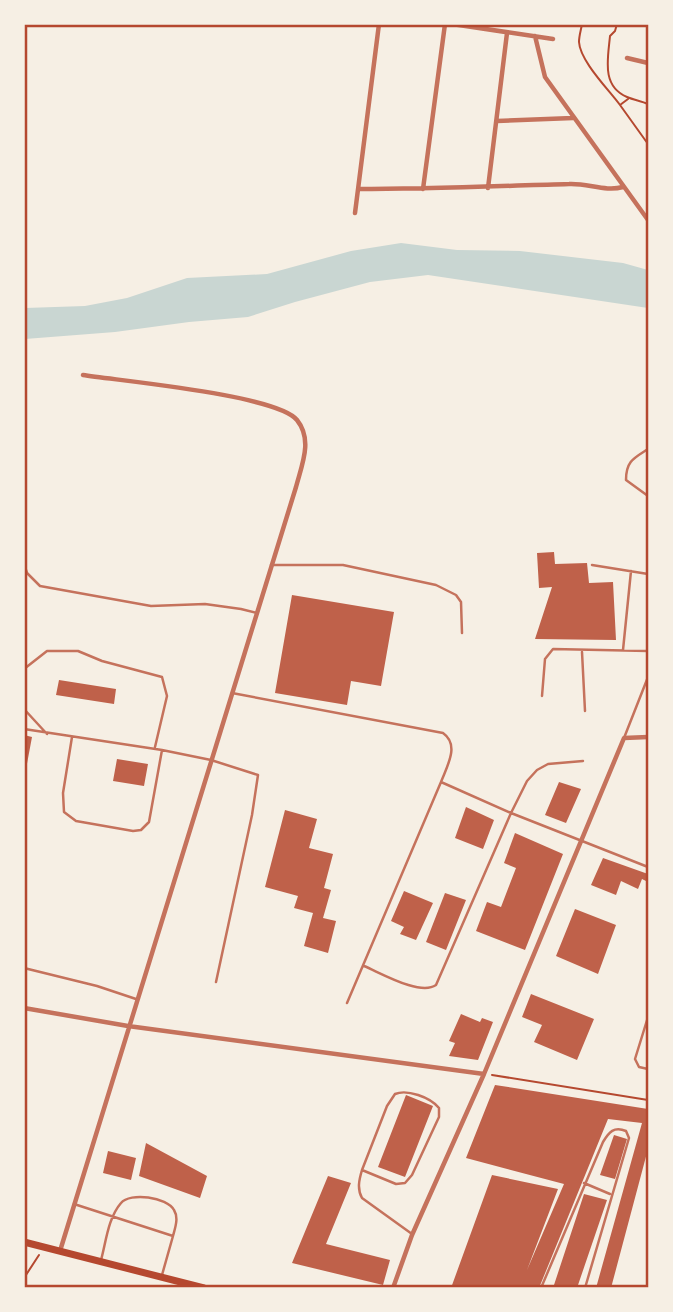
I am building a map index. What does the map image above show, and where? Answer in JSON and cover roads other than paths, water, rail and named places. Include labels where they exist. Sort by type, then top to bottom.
[{"type":"main road","points":[[24,1241],[204,1287]]},
{"type":"street","points":[[355,213],[379,24]]},
{"type":"street","points":[[423,189],[445,24]]},
{"type":"street","points":[[452,24],[553,39]]},
{"type":"street","points":[[488,188],[507,33]]},
{"type":"street","points":[[535,36],[545,77],[649,220]]},
{"type":"street","points":[[627,58],[649,63]]},
{"type":"street","points":[[497,121],[573,118]]},
{"type":"street","points":[[358,189],[488,188],[574,183],[605,189],[623,187]]},
{"type":"street","points":[[60,1251],[307,444],[295,417],[245,397],[83,376]]},
{"type":"street","points":[[393,1287],[412,1235],[484,1074],[624,738],[649,737]]},
{"type":"street","points":[[24,1008],[128,1026],[484,1074]]},
{"type":"lane","points":[[649,449],[629,461],[626,480],[649,496]]},
{"type":"lane","points":[[24,564],[27,573],[40,586],[140,605],[205,604],[257,613]]},
{"type":"lane","points":[[271,565],[342,565],[436,585],[456,595],[461,601],[461,633]]},
{"type":"lane","points":[[592,565],[649,574]]},
{"type":"lane","points":[[623,650],[631,571]]},
{"type":"lane","points":[[542,696],[544,667],[550,651],[557,648],[649,651]]},
{"type":"lane","points":[[582,650],[586,711]]},
{"type":"lane","points":[[24,670],[47,651],[78,651],[102,662],[162,677],[167,696],[155,749]]},
{"type":"lane","points":[[624,738],[649,677]]},
{"type":"lane","points":[[232,693],[443,733],[451,740],[452,747],[441,782],[347,1003]]},
{"type":"lane","points":[[24,709],[47,734]]},
{"type":"lane","points":[[24,729],[162,750],[211,760],[258,775],[216,982]]},
{"type":"lane","points":[[72,737],[63,793],[64,812],[76,821],[133,831],[141,830],[149,822],[162,750]]},
{"type":"lane","points":[[363,966],[414,987],[431,988],[436,985],[527,781],[537,769],[555,763],[583,761]]},
{"type":"lane","points":[[441,782],[511,813],[649,867]]},
{"type":"lane","points":[[24,968],[137,999]]},
{"type":"lane","points":[[649,1017],[635,1059],[639,1067],[649,1069]]},
{"type":"lane","points":[[362,1170],[396,1184],[405,1183],[439,1117],[439,1108],[435,1103],[405,1091],[395,1094],[387,1105],[362,1170],[359,1186],[362,1198],[412,1235]]},
{"type":"lane","points":[[541,1287],[607,1135],[615,1129],[623,1130],[629,1138],[610,1194],[585,1287]]},
{"type":"lane","points":[[584,1183],[610,1194]]},
{"type":"lane","points":[[100,1261],[112,1218],[121,1202],[139,1196],[154,1199],[171,1205],[177,1219],[162,1277]]},
{"type":"lane","points":[[74,1204],[173,1237]]}]
